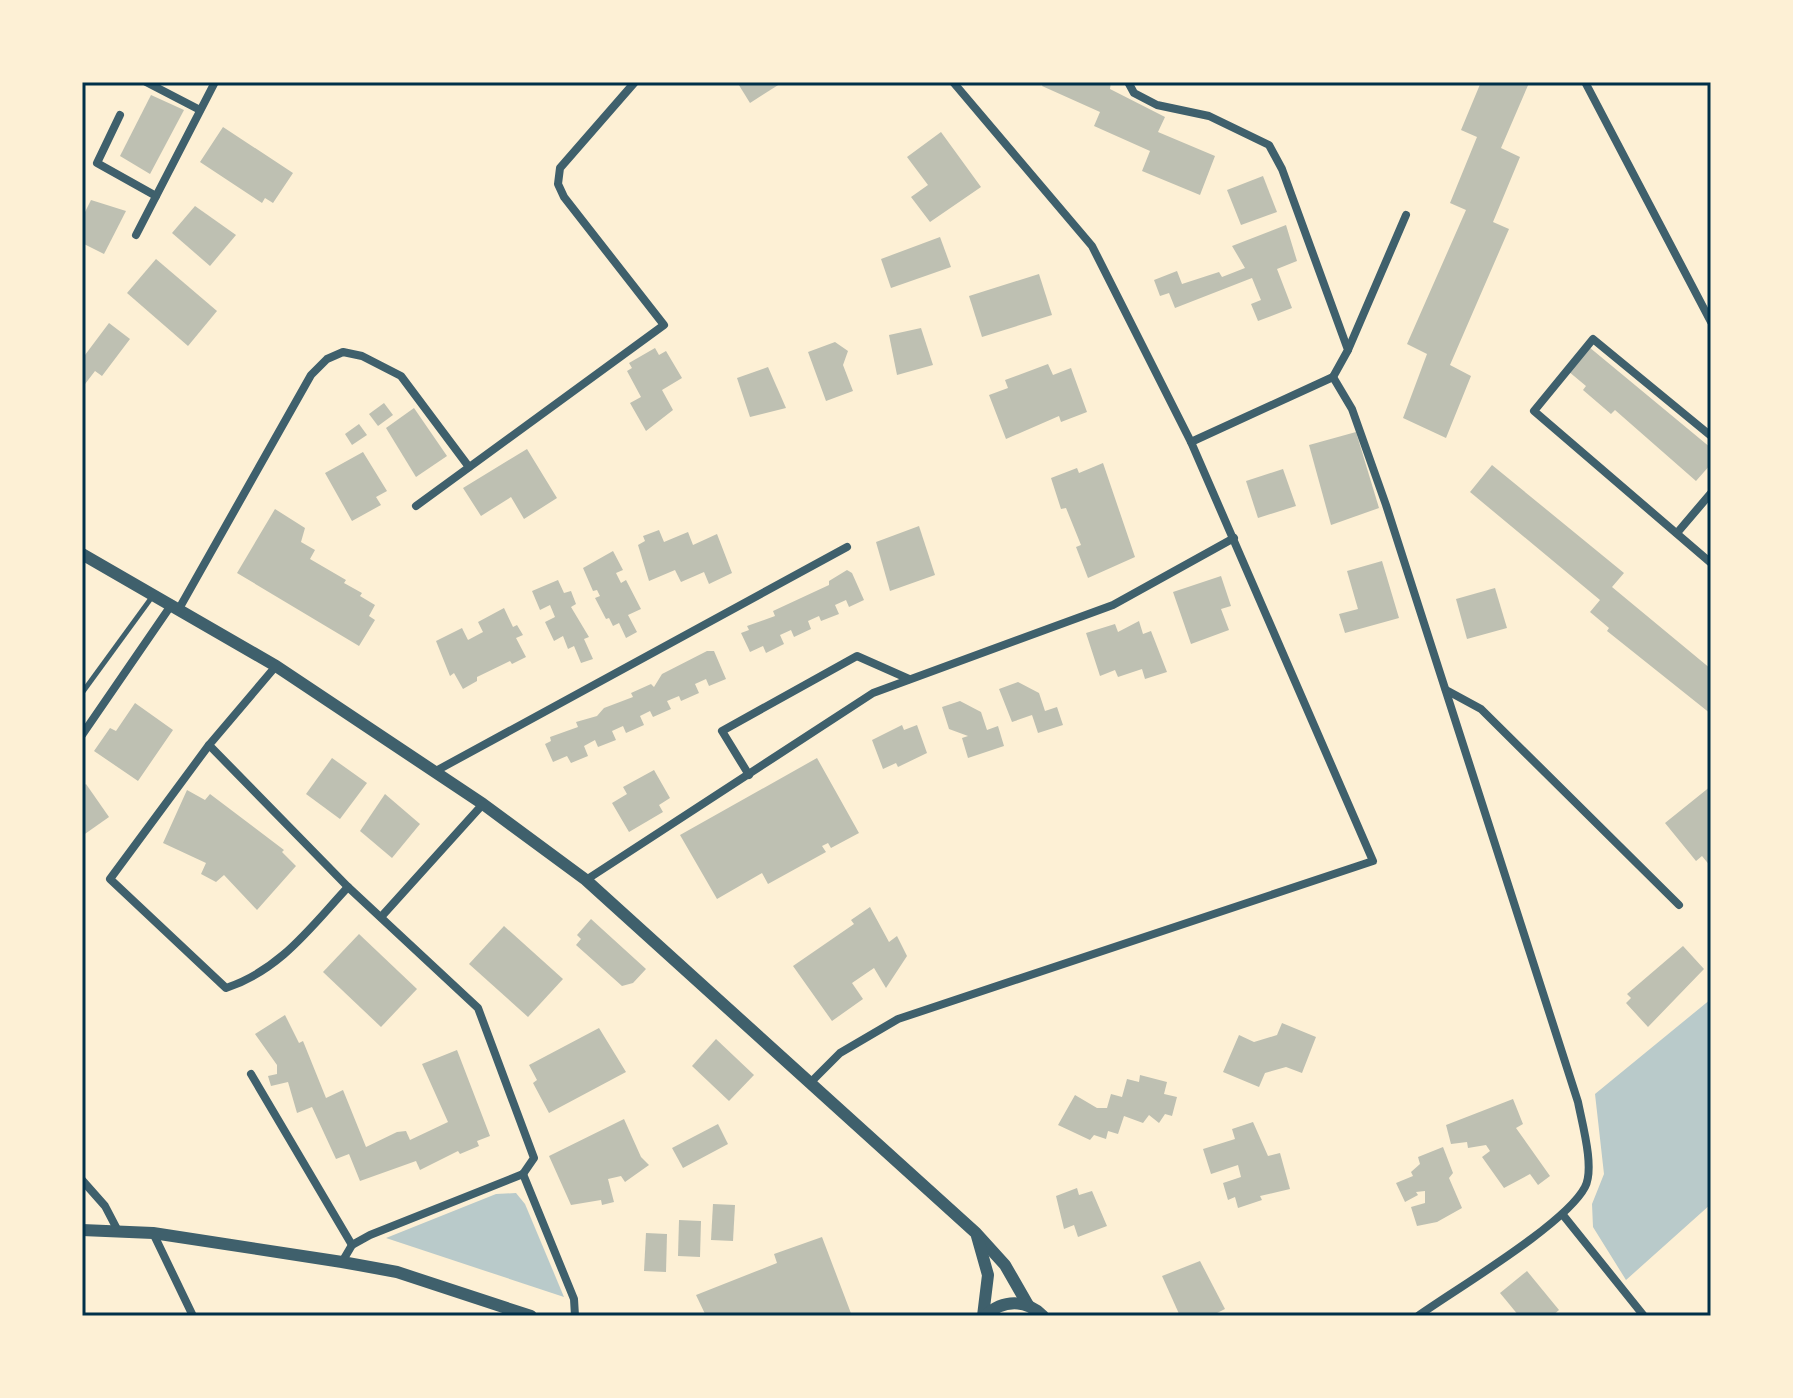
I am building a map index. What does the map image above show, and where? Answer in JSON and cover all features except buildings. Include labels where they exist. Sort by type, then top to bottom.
[{"type":"street","points":[[146,82],[200,110]]},
{"type":"street","points":[[136,235],[215,82]]},
{"type":"street","points":[[416,506],[664,325],[564,197],[558,184],[560,168],[635,82]]},
{"type":"street","points":[[811,1082],[840,1053],[898,1019],[1373,861],[1191,442],[1092,246],[953,82]]},
{"type":"street","points":[[1128,82],[1134,93],[1157,105],[1209,116],[1269,145],[1282,169],[1348,350]]},
{"type":"street","points":[[1585,82],[1711,322]]},
{"type":"street","points":[[120,115],[97,163],[156,196]]},
{"type":"street","points":[[1191,442],[1333,377],[1348,350],[1406,215]]},
{"type":"street","points":[[1711,436],[1593,339],[1534,411],[1711,563]]},
{"type":"street","points":[[82,735],[176,605],[311,375],[327,359],[343,352],[362,356],[401,376],[469,467]]},
{"type":"street","points":[[1333,377],[1352,409],[1377,477],[1578,1102],[1587,1147],[1586,1185],[1563,1215],[1418,1316]]},
{"type":"street","points":[[1677,533],[1711,493]]},
{"type":"street","points":[[586,880],[873,693],[1113,605],[1234,538]]},
{"type":"street","points":[[434,772],[847,547]]},
{"type":"street","points":[[82,554],[176,605],[276,666],[483,804],[586,880],[976,1233],[1005,1265],[1028,1305],[1043,1316]]},
{"type":"street","points":[[749,775],[722,731],[857,656],[909,679]]},
{"type":"street","points":[[276,666],[209,745],[110,879],[226,988],[255,978],[285,955],[348,887]]},
{"type":"street","points":[[1446,690],[1481,709],[1679,905]]},
{"type":"street","points":[[209,745],[348,887],[478,1008],[534,1158],[523,1174],[352,1245],[342,1262]]},
{"type":"street","points":[[381,917],[483,804]]},
{"type":"street","points":[[251,1074],[352,1245]]},
{"type":"street","points":[[523,1174],[574,1299],[575,1316]]},
{"type":"street","points":[[82,1180],[105,1206],[117,1229]]},
{"type":"street","points":[[1563,1215],[1644,1316]]},
{"type":"street","points":[[82,1230],[117,1229],[153,1233],[397,1272],[531,1316]]},
{"type":"street","points":[[153,1233],[193,1316]]},
{"type":"street","points":[[976,1233],[988,1275],[984,1316]]},
{"type":"street","points":[[984,1316],[1003,1304],[1028,1305]]},
{"type":"lane","points":[[82,693],[155,593]]},
{"type":"shaded area","points":[[1711,999],[1711,1204],[1626,1280],[1593,1227],[1592,1204],[1604,1174],[1595,1094]]},
{"type":"shaded area","points":[[516,1193],[525,1204],[564,1297],[386,1238],[496,1194]]}]
